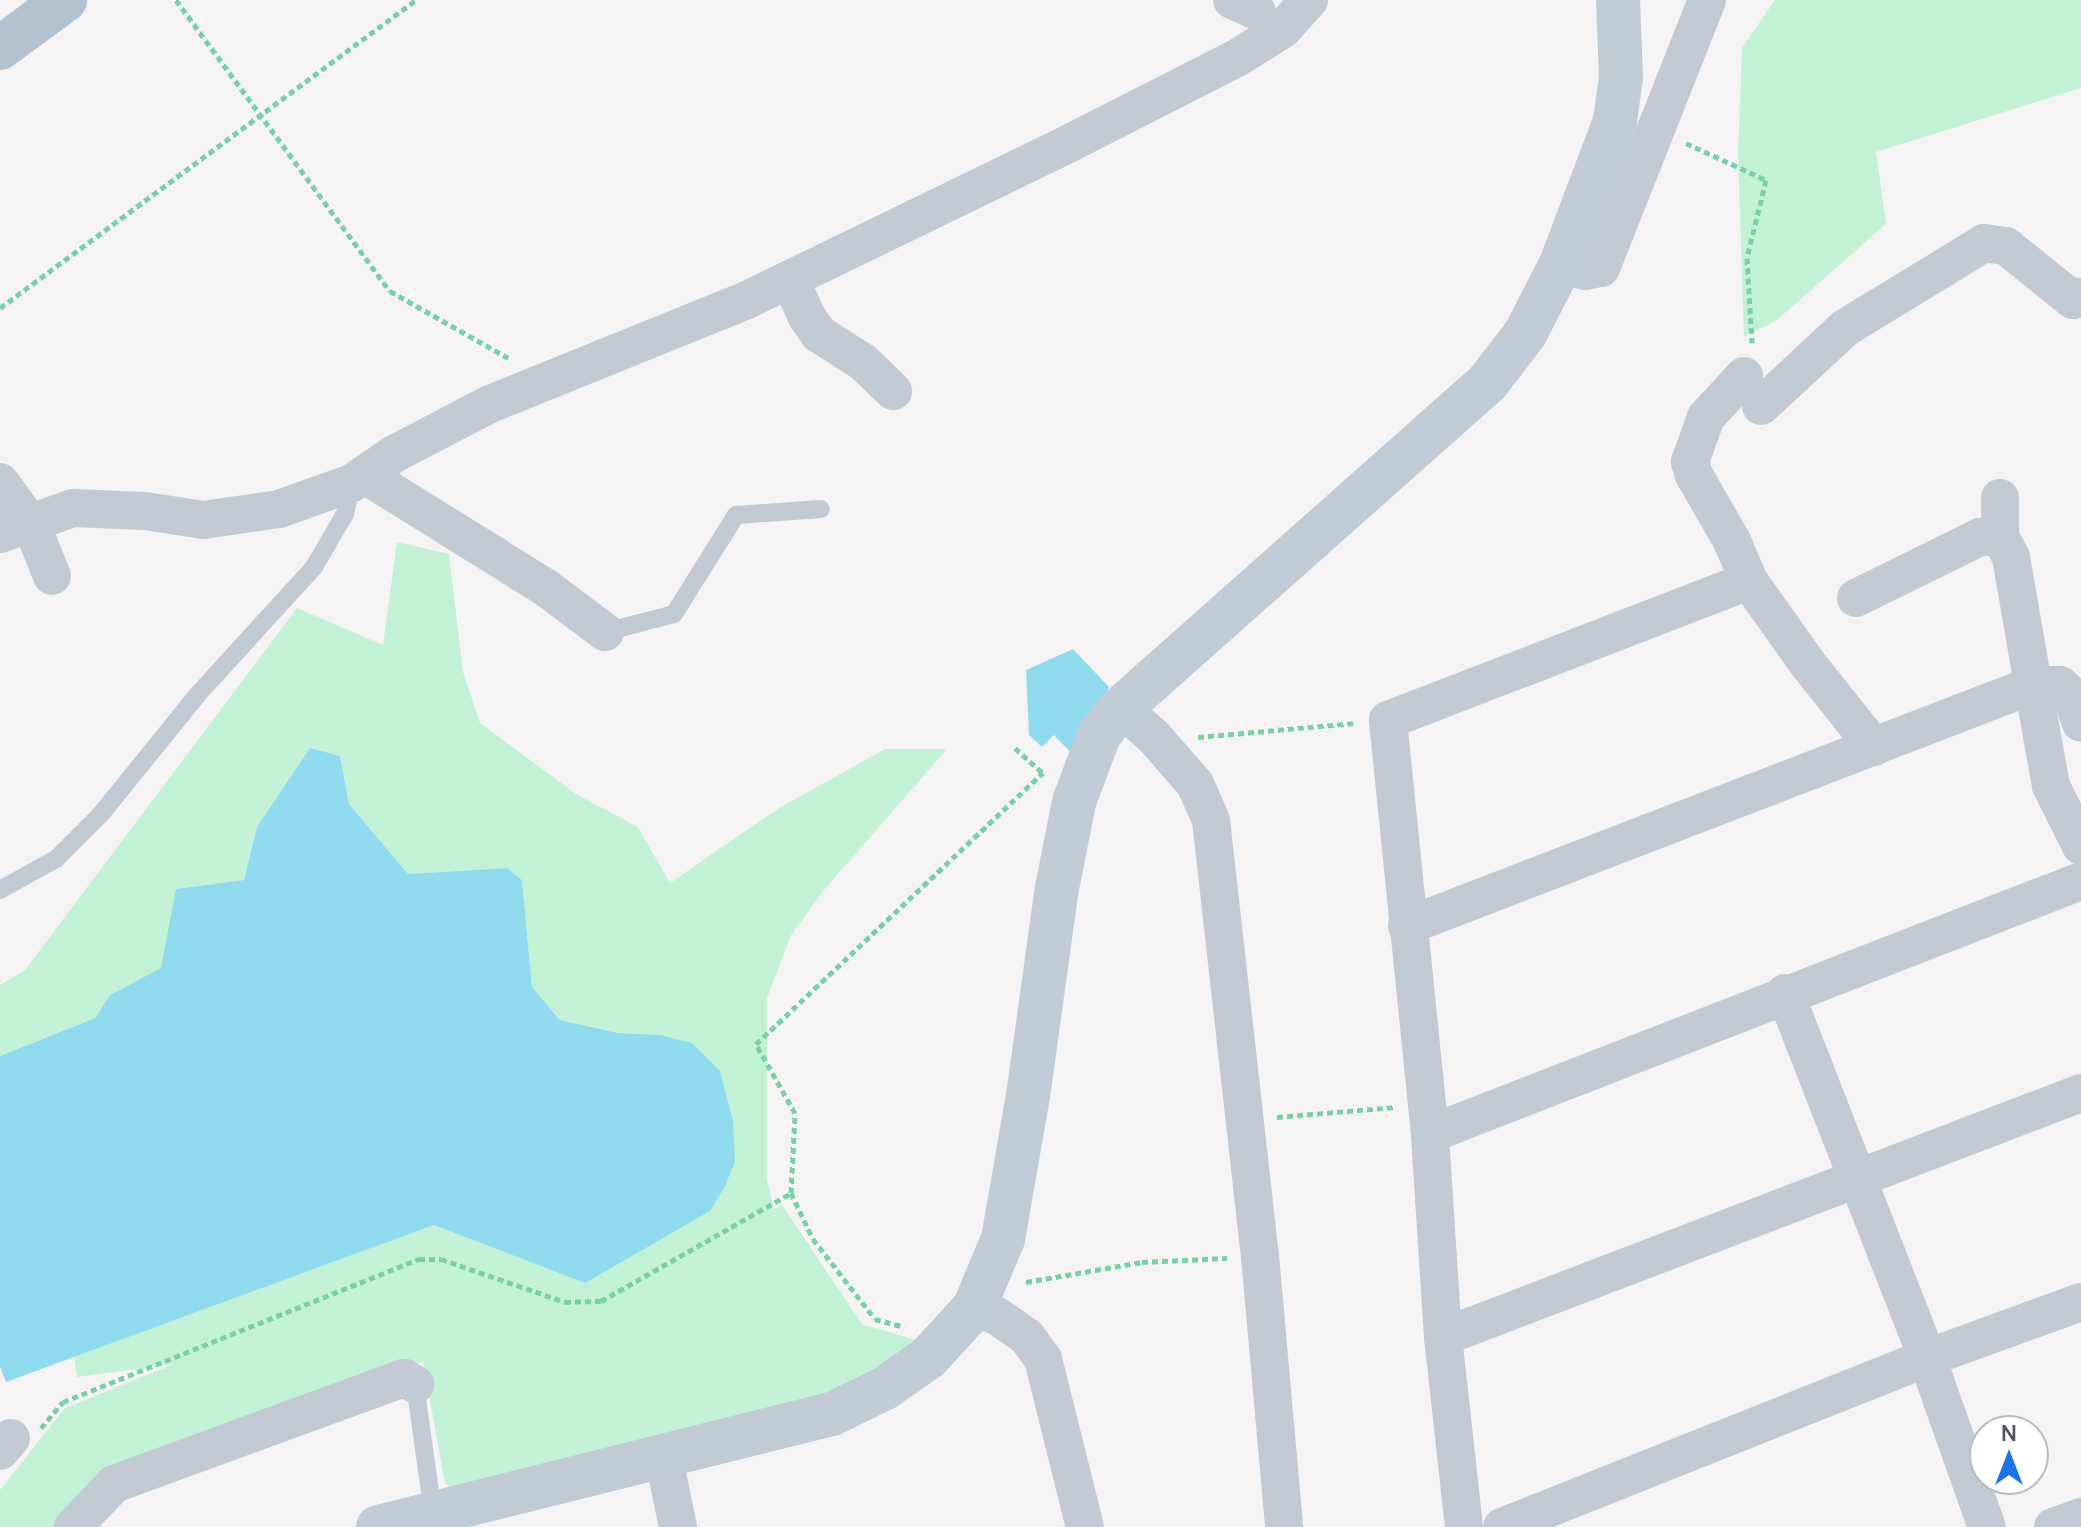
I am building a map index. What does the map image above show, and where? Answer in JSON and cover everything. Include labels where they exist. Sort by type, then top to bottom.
[{"type":"main road","points":[[0,48],[65,0]]},
{"type":"street","points":[[15,529],[73,508],[145,511],[203,520],[279,509],[358,479],[394,454],[449,424],[747,300],[1237,58],[1283,29],[1309,0]]},
{"type":"street","points":[[378,1527],[832,1414],[885,1388],[928,1358],[980,1296],[1003,1239],[1028,1096],[1057,888],[1074,802],[1099,735],[1121,708],[1488,382],[1525,334],[1561,264],[1615,121],[1621,77],[1618,0]]},
{"type":"street","points":[[1561,264],[1585,271],[1601,268],[1707,0]]},
{"type":"street","points":[[1874,747],[1808,664],[1749,581],[1690,462],[1706,417],[1984,243],[2006,246],[2073,300],[2081,297]]},
{"type":"street","points":[[790,279],[807,317],[819,334],[863,362],[893,391]]},
{"type":"street","points":[[358,479],[545,587],[605,632]]},
{"type":"street","points":[[0,482],[15,529],[52,576]]},
{"type":"street","points":[[2000,498],[2000,537],[2011,557],[2051,786],[2081,846]]},
{"type":"street","points":[[1856,598],[1980,537],[2000,537]]},
{"type":"street","points":[[1464,1527],[1443,1337],[1428,1119],[1388,720],[1749,581]]},
{"type":"street","points":[[1407,926],[2033,685],[2060,685],[2072,696],[2081,723]]},
{"type":"street","points":[[1121,708],[1165,749],[1195,784],[1211,820],[1260,1256],[1284,1527]]},
{"type":"street","points":[[1428,1119],[1785,993],[2081,881]]},
{"type":"street","points":[[1785,993],[1927,1358],[1987,1527]]},
{"type":"street","points":[[1443,1337],[2081,1093]]},
{"type":"street","points":[[980,1296],[997,1316],[1027,1337],[1043,1359],[1085,1527]]},
{"type":"street","points":[[1502,1527],[1927,1358],[2081,1302]]},
{"type":"street","points":[[73,1527],[114,1484],[404,1378],[415,1384]]},
{"type":"street","points":[[663,1454],[678,1527]]},
{"type":"street","points":[[2053,1527],[2081,1517]]},
{"type":"lane","points":[[0,890],[56,859],[101,814],[199,693],[314,567],[345,514],[358,479]]},
{"type":"lane","points":[[605,632],[674,614],[736,515],[821,509]]},
{"type":"lane","points":[[415,1384],[433,1513]]},
{"type":"path","points":[[176,0],[390,291],[547,381]]},
{"type":"path","points":[[0,308],[416,0]]},
{"type":"path","points":[[1640,165],[1663,171],[1684,142],[1766,180],[1747,258],[1753,339],[1752,391]]},
{"type":"path","points":[[1165,749],[1198,737],[1388,720]]},
{"type":"path","points":[[941,1343],[928,1334],[875,1319],[813,1239],[791,1193],[795,1113],[756,1044],[1043,773]]},
{"type":"path","points":[[1245,1121],[1428,1119]]},
{"type":"path","points":[[14,1442],[63,1402],[419,1259],[441,1259],[565,1302],[601,1301],[791,1193]]},
{"type":"path","points":[[980,1296],[1142,1262],[1260,1256]]},
{"type":"green space","points":[[1775,0],[2081,0],[2081,88],[1876,152],[1886,224],[1777,320],[1744,337],[1738,155],[1742,48]]},
{"type":"green space","points":[[397,542],[449,554],[463,672],[480,723],[576,794],[638,827],[670,883],[779,808],[885,749],[947,749],[824,890],[791,935],[767,998],[767,1179],[774,1209],[782,1205],[862,1324],[920,1341],[829,1398],[452,1489],[445,1483],[423,1362],[317,1395],[59,1527],[0,1527],[0,1490],[65,1408],[174,1364],[77,1377],[74,1357],[434,1225],[585,1283],[720,1071],[692,1043],[661,1035],[618,1033],[561,1020],[532,988],[522,880],[507,868],[408,874],[349,804],[340,756],[257,827],[244,880],[176,889],[162,968],[110,995],[95,1018],[0,1056],[0,985],[25,970],[297,608],[383,645]]},
{"type":"water","points":[[1073,649],[1109,687],[1075,757],[1054,735],[1042,747],[1029,735],[1026,670]]},
{"type":"water","points":[[310,748],[340,756],[349,804],[408,874],[507,868],[522,880],[532,987],[560,1020],[618,1033],[661,1035],[692,1043],[720,1071],[733,1121],[735,1161],[725,1186],[710,1211],[585,1283],[434,1225],[6,1382],[0,1367],[0,1056],[95,1018],[110,995],[161,968],[176,889],[244,880],[257,827]]}]
